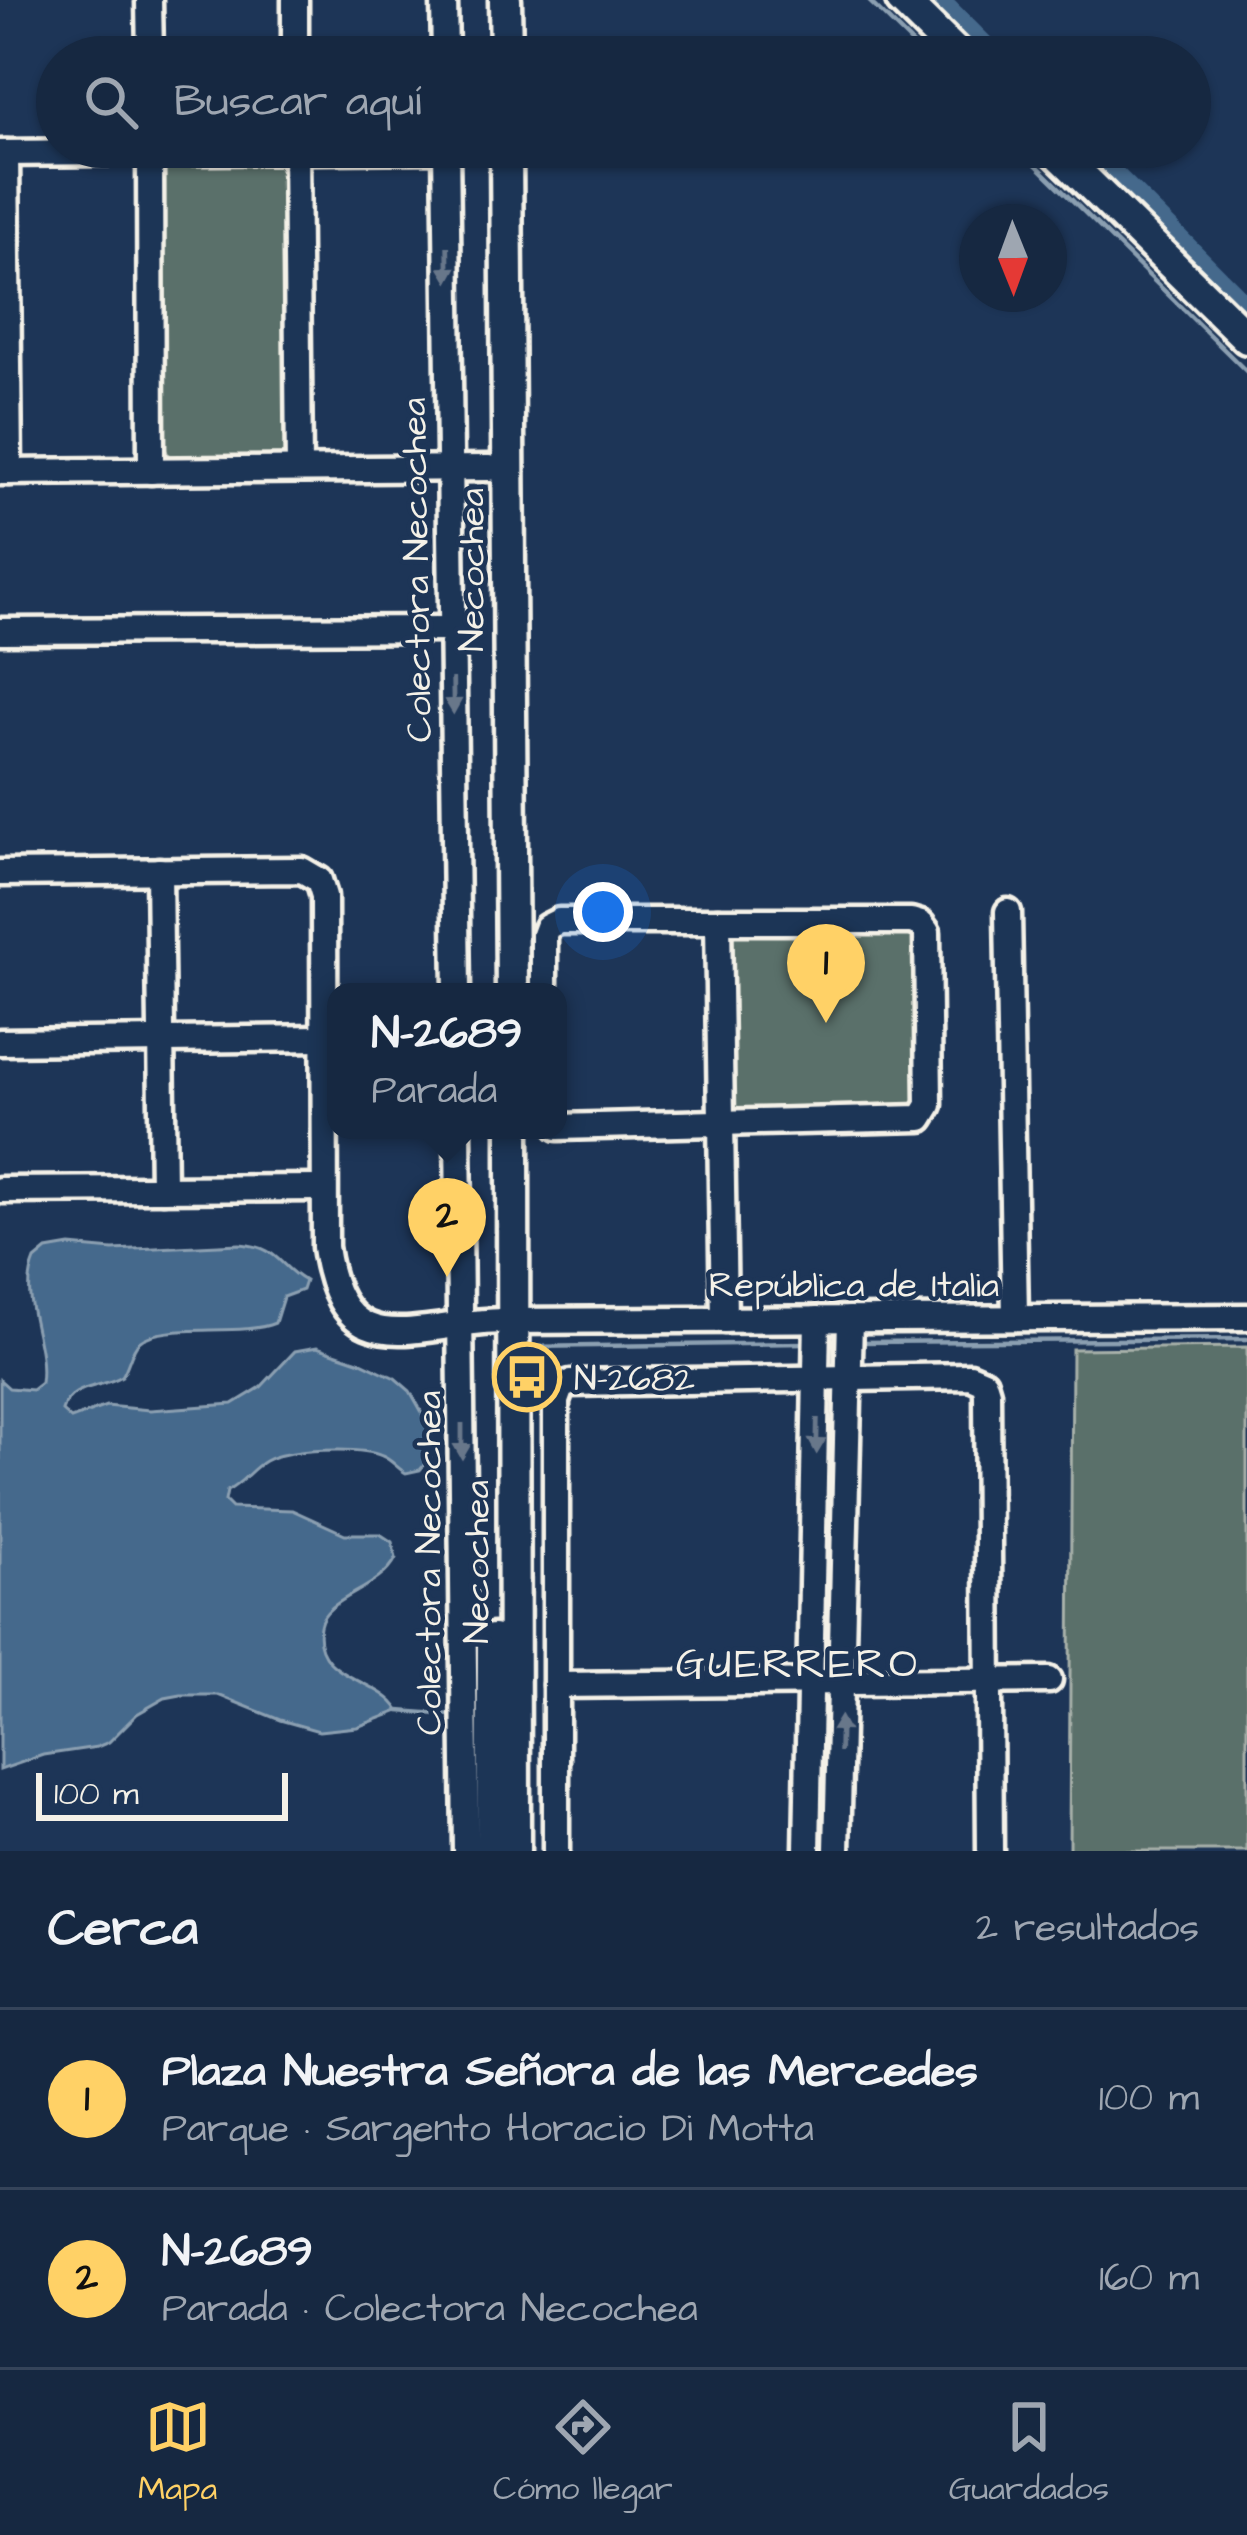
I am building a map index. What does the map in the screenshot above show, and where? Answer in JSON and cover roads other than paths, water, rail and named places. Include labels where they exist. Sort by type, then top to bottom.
[{"type":"main road","points":[[486,0],[487,36]]},
{"type":"main road","points":[[505,0],[506,36]]},
{"type":"main road","points":[[902,0],[939,36]]},
{"type":"main road","name":"Necochea","points":[[487,168],[492,983]]},
{"type":"main road","name":"Necochea","points":[[506,168],[512,983]]},
{"type":"main road","points":[[1073,168],[1247,338]]},
{"type":"main road","name":"Necochea","points":[[494,1139],[504,1321],[514,1851]]},
{"type":"main road","name":"Necochea","points":[[492,1851],[513,1139]]},
{"type":"street","points":[[149,0],[150,36]]},
{"type":"street","points":[[295,0],[295,36]]},
{"type":"street","points":[[444,0],[445,36]]},
{"type":"street","points":[[36,152],[3,153],[4,472],[489,468]]},
{"type":"street","points":[[150,168],[152,471]]},
{"type":"street","points":[[296,168],[299,470]]},
{"type":"street","name":"Colectora Necochea","points":[[446,168],[457,983]]},
{"type":"street","points":[[0,631],[452,629]]},
{"type":"street","name":"República de Italia","points":[[159,872],[302,870],[319,880],[324,896],[323,1187],[331,1282],[347,1313],[380,1330],[504,1321],[1247,1317]]},
{"type":"street","points":[[0,873],[159,872],[163,1189]]},
{"type":"street","points":[[1008,912],[1016,1318]]},
{"type":"street","points":[[544,983],[543,939],[547,927],[559,921],[911,921],[925,927],[929,1106],[925,1115],[912,1120],[567,1126]]},
{"type":"street","points":[[718,921],[724,1319]]},
{"type":"street","points":[[0,1042],[323,1038]]},
{"type":"street","name":"Colectora Necochea","points":[[458,1139],[466,1851]]},
{"type":"street","points":[[0,1190],[323,1187]]},
{"type":"street","points":[[807,1851],[818,1319]]},
{"type":"street","points":[[837,1851],[850,1319]]},
{"type":"street","points":[[556,1851],[556,1396],[561,1387],[970,1376],[984,1382],[990,1851]]},
{"type":"street","points":[[556,1685],[1049,1680]]},
{"type":"water","points":[[240,1244],[270,1253],[305,1281],[302,1290],[283,1297],[275,1323],[150,1336],[136,1345],[122,1376],[79,1391],[62,1411],[71,1419],[106,1406],[150,1410],[233,1404],[261,1387],[295,1351],[317,1347],[395,1378],[410,1391],[432,1439],[430,1458],[420,1470],[406,1473],[382,1456],[358,1451],[289,1454],[260,1464],[227,1491],[225,1501],[232,1508],[292,1510],[345,1534],[380,1534],[392,1542],[396,1558],[389,1569],[324,1616],[320,1644],[336,1668],[377,1691],[399,1711],[357,1727],[319,1731],[218,1695],[181,1695],[137,1714],[109,1742],[97,1747],[43,1755],[0,1770],[0,1380],[9,1388],[32,1390],[41,1383],[30,1290],[35,1260],[47,1250],[70,1246],[113,1250]]},
{"type":"waterway","points":[[868,0],[905,36]]},
{"type":"waterway","points":[[941,0],[977,36]]},
{"type":"waterway","points":[[1039,168],[1247,372]]},
{"type":"waterway","points":[[1110,168],[1247,305]]},
{"type":"waterway","points":[[858,1342],[1247,1339]]},
{"type":"waterway","points":[[525,1347],[807,1343]]},
{"type":"waterway","points":[[399,1711],[452,1715]]},
{"type":"place","name":"Plaza Nuestra Señora de las Mercedes","points":[[826,1023]]},
{"type":"place","name":"N-2689","points":[[447,1277]]},
{"type":"place","name":"N-2682","points":[[527,1377]]},
{"type":"district","name":"GUERRERO","points":[[798,1662]]}]
